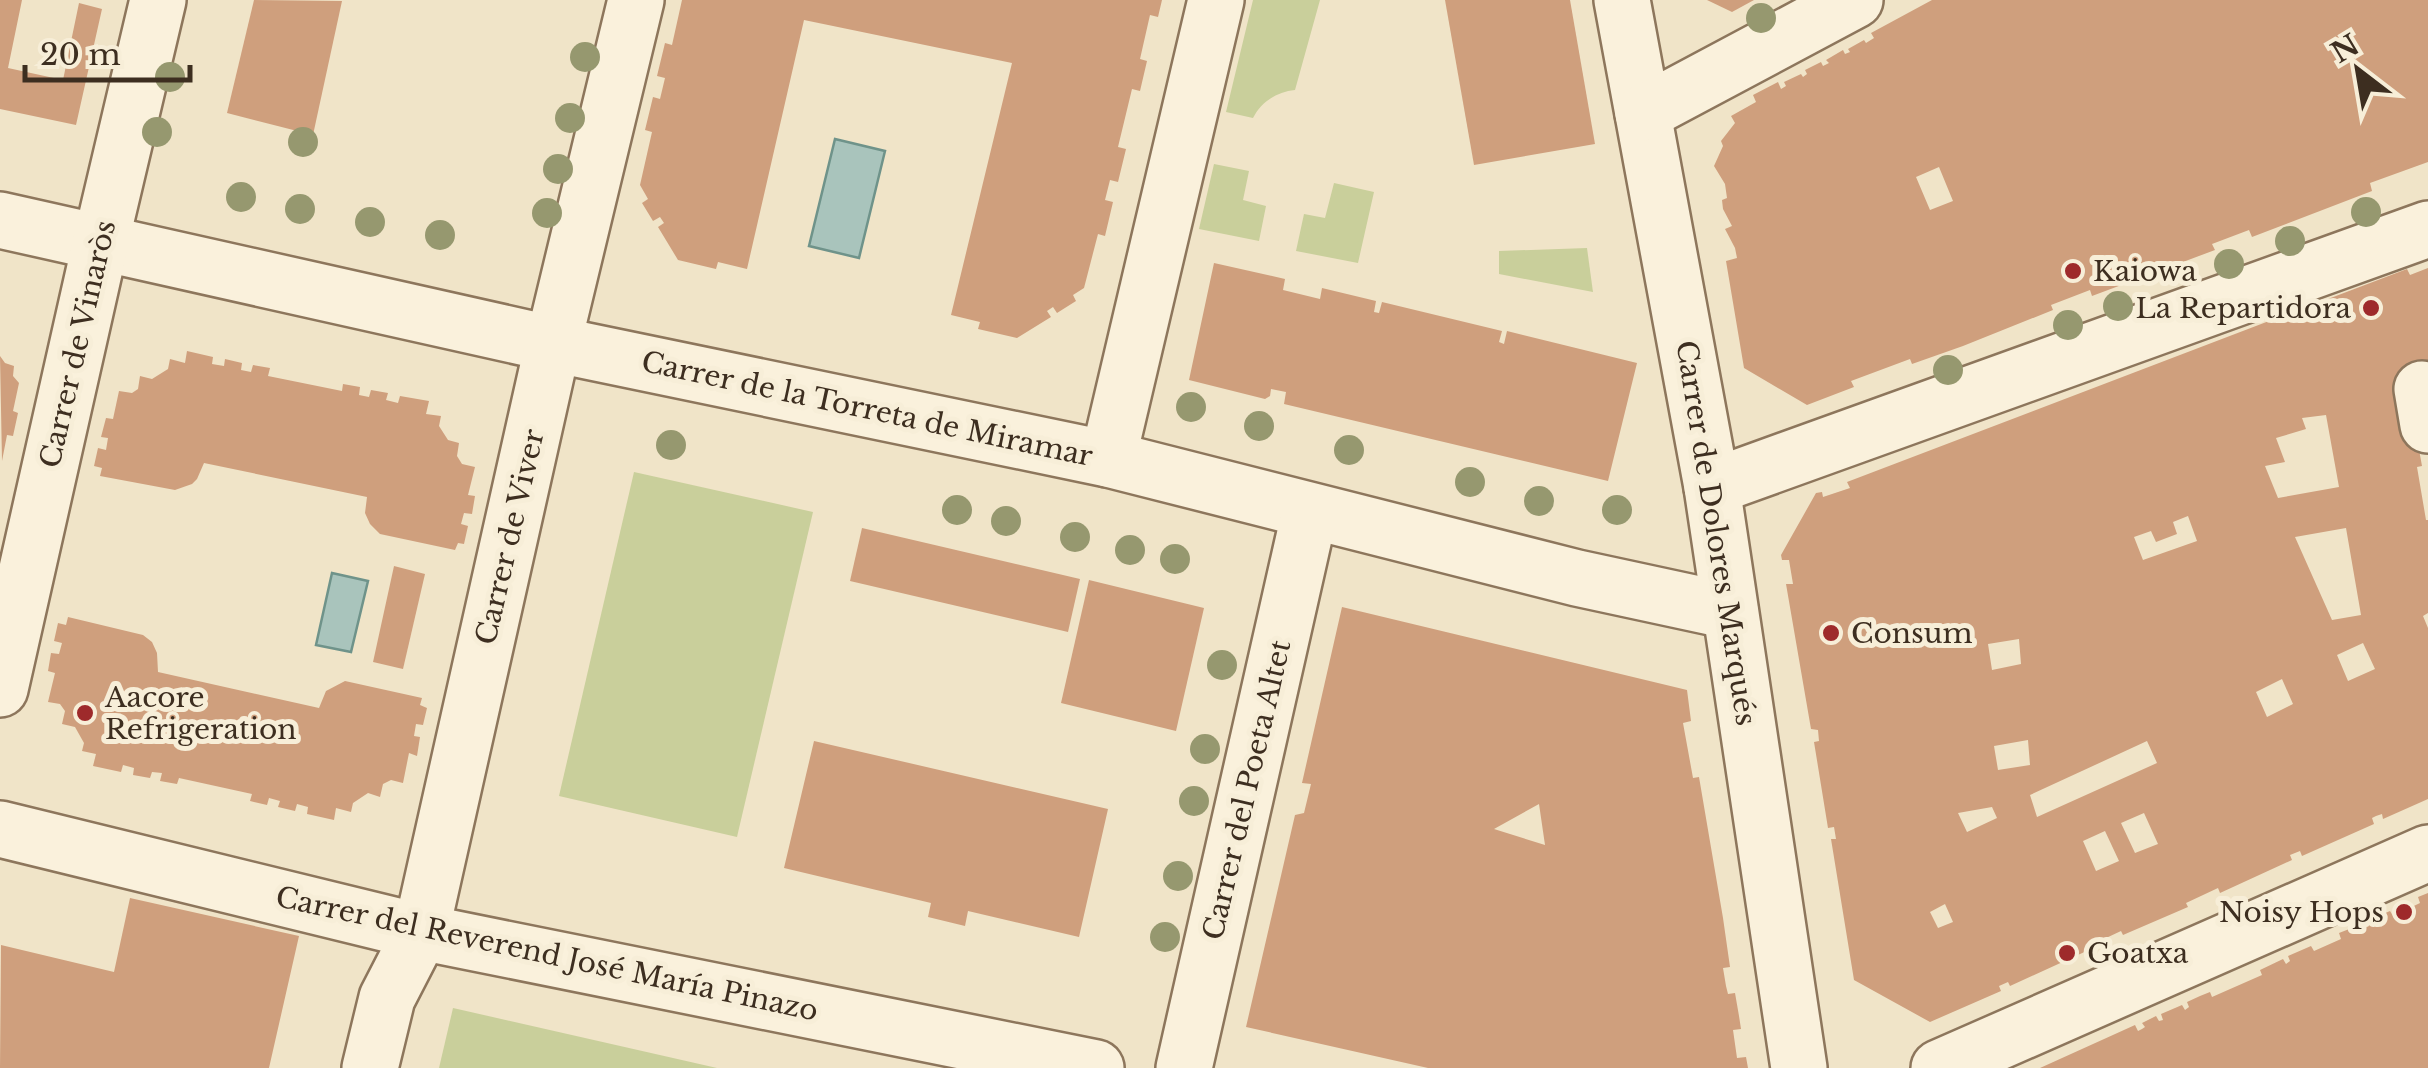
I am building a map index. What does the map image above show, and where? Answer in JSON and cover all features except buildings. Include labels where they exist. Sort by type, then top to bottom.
[{"type":"street","name":"Carrer de Vinaròs","points":[[0,689],[158,0]]},
{"type":"street","name":"Carrer de Viver","points":[[370,1068],[387,998],[422,932],[552,344],[636,0]]},
{"type":"street","points":[[1108,459],[1216,0]]},
{"type":"street","name":"Carrer de Dolores Marqués","points":[[1622,0],[1712,486],[1799,1068]]},
{"type":"street","points":[[1643,114],[1854,0]]},
{"type":"street","name":"Carrer de la Torreta de Miramar","points":[[0,220],[552,344],[1108,459],[1577,578],[1730,610]]},
{"type":"street","points":[[1712,486],[2428,228]]},
{"type":"street","name":"Carrer del Poeta Altet","points":[[1184,1068],[1310,511]]},
{"type":"street","name":"Carrer del Reverend José María Pinazo","points":[[0,828],[422,932],[1096,1068]]},
{"type":"street","points":[[1939,1068],[2428,852]]},
{"type":"green space","points":[[1253,0],[1320,0],[1295,90],[1270,99],[1253,118],[1226,112]]},
{"type":"green space","points":[[1214,164],[1249,171],[1243,200],[1266,206],[1259,241],[1199,229]]},
{"type":"green space","points":[[1334,183],[1374,192],[1358,263],[1296,251],[1304,214],[1325,218]]},
{"type":"green space","points":[[1587,248],[1593,292],[1499,274],[1499,251]]},
{"type":"green space","points":[[634,472],[813,512],[737,837],[559,796]]},
{"type":"green space","points":[[453,1008],[717,1068],[439,1068]]},
{"type":"water","points":[[835,139],[885,151],[859,258],[809,246]]},
{"type":"water","points":[[332,573],[368,581],[351,652],[316,645]]},
{"type":"place","name":"Kaiowa","points":[[2073,271]]},
{"type":"place","name":"La Repartidora","points":[[2371,308]]},
{"type":"place","name":"Consum","points":[[1831,633]]},
{"type":"place","name":"Aacore Refrigeration","points":[[85,713]]},
{"type":"place","name":"Noisy Hops","points":[[2404,912]]},
{"type":"place","name":"Goatxa","points":[[2067,953]]}]
